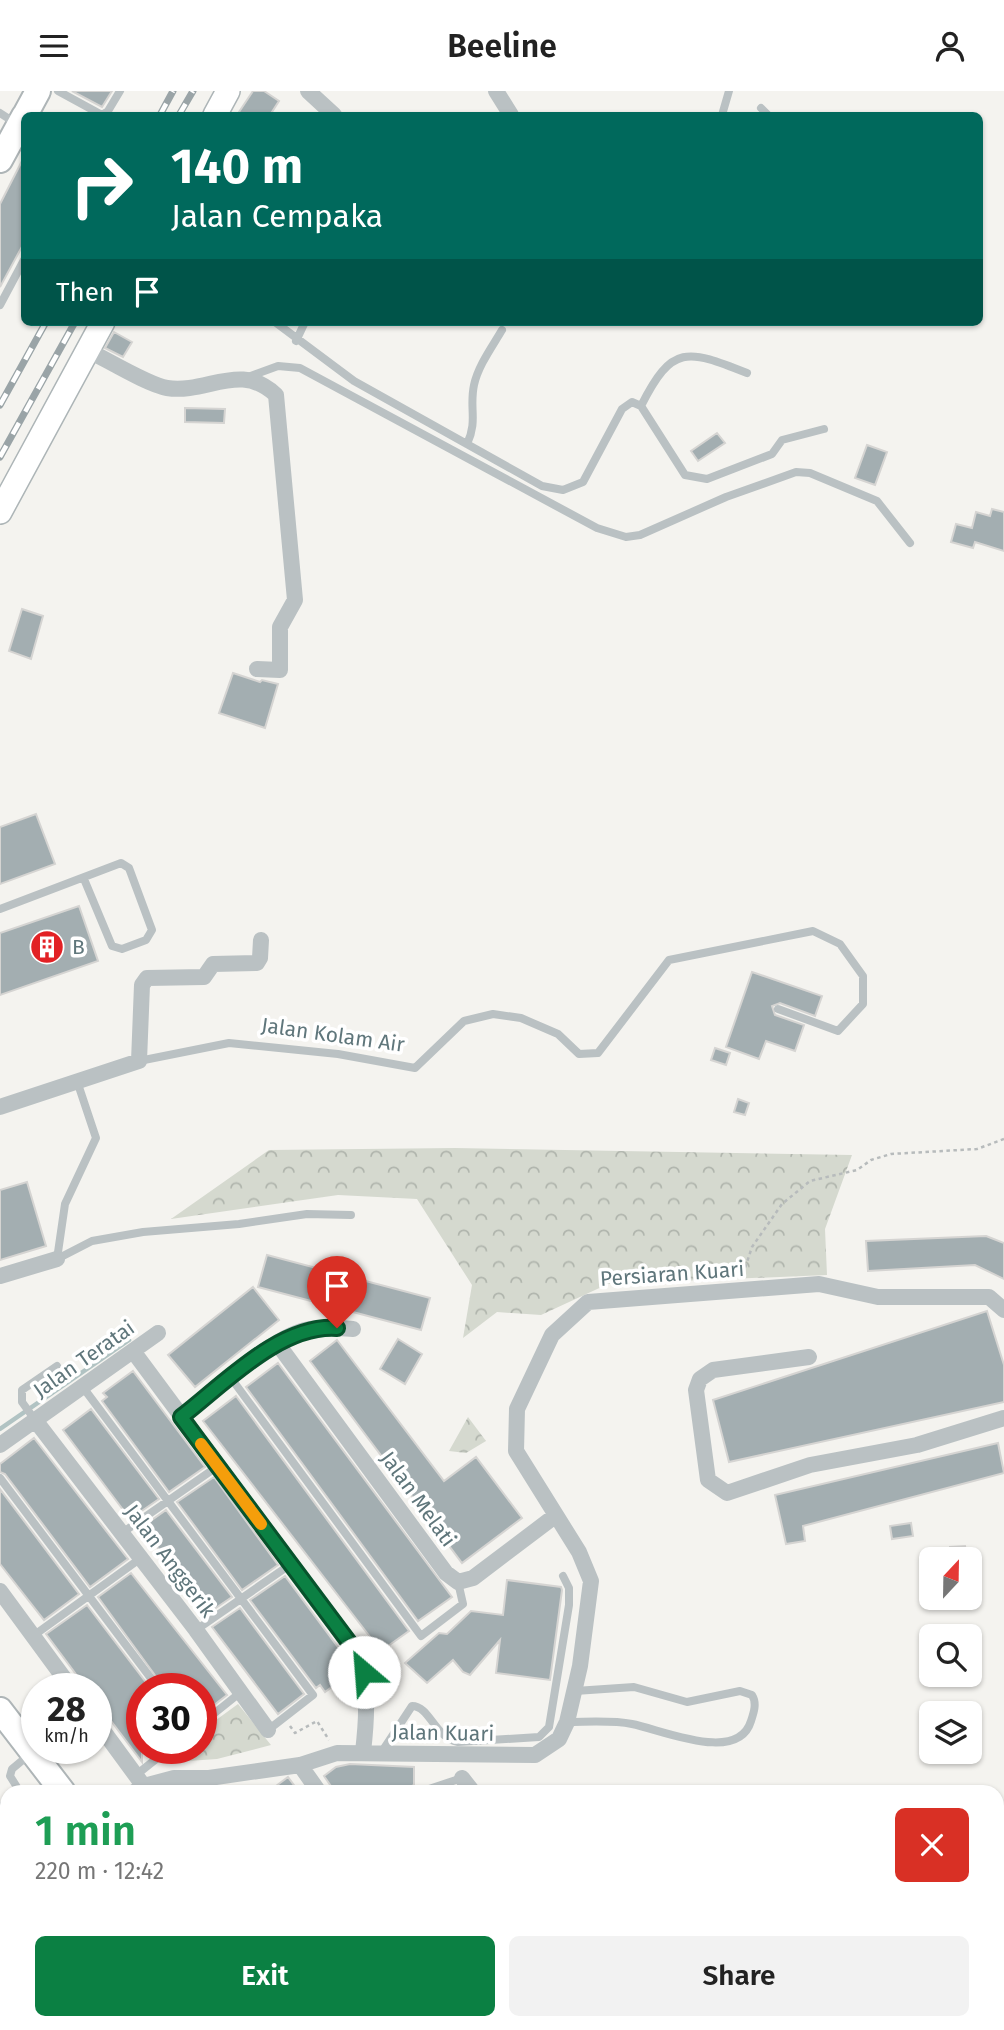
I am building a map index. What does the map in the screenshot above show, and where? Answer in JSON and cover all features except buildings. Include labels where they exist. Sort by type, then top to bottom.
[{"type":"main road","points":[[25,112],[38,91]]},
{"type":"main road","points":[[0,160],[18,124]]},
{"type":"main road","points":[[0,1710],[21,1738]]},
{"type":"main road","points":[[40,1764],[55,1785]]},
{"type":"street","points":[[217,112],[228,91]]},
{"type":"street","points":[[308,91],[331,112]]},
{"type":"street","points":[[496,91],[509,112]]},
{"type":"street","points":[[0,512],[101,326]]},
{"type":"street","points":[[87,350],[165,388],[191,388],[246,378],[264,383],[276,395],[295,600],[280,627],[280,670],[257,669]]},
{"type":"street","points":[[139,1061],[142,985],[147,978],[204,977],[213,964],[257,963],[261,940]]},
{"type":"street","name":"Jalan Kolam Air","points":[[0,1107],[139,1061]]},
{"type":"street","points":[[0,1276],[57,1259]]},
{"type":"street","name":"Persiaran Kuari","points":[[579,1552],[516,1451],[514,1434],[517,1409],[552,1335],[588,1302],[819,1284],[878,1297],[989,1297],[1004,1310]]},
{"type":"street","points":[[181,1417],[277,1343],[302,1331],[321,1327],[353,1329]]},
{"type":"street","name":"Jalan Teratai","points":[[0,1445],[158,1333]]},
{"type":"street","name":"Jalan Melati","points":[[277,1343],[446,1573],[458,1582]]},
{"type":"street","points":[[133,1351],[357,1653],[364,1672],[368,1711],[363,1752]]},
{"type":"street","points":[[809,1357],[713,1370],[700,1379],[696,1391],[708,1480],[727,1493],[810,1465],[917,1444],[1004,1418]]},
{"type":"street","name":"Jalan Anggerik","points":[[35,1420],[196,1630],[268,1730]]},
{"type":"street","points":[[458,1582],[473,1579],[555,1515]]},
{"type":"street","name":"Jalan Kuari","points":[[145,1785],[174,1778],[209,1778],[300,1765],[337,1753],[535,1755],[559,1739],[567,1722],[575,1691],[591,1581],[579,1552]]},
{"type":"street","points":[[0,1591],[60,1673]]},
{"type":"street","points":[[112,1744],[140,1785]]},
{"type":"street","points":[[300,1765],[314,1785]]},
{"type":"street","points":[[462,1778],[468,1785]]},
{"type":"lane","points":[[58,91],[98,112]]},
{"type":"lane","points":[[106,112],[120,91]]},
{"type":"lane","points":[[723,112],[729,91]]},
{"type":"lane","points":[[761,108],[765,112]]},
{"type":"lane","points":[[0,305],[21,266]]},
{"type":"lane","points":[[279,326],[296,341],[354,381],[542,486],[564,490],[583,482],[622,408],[632,402],[641,407],[685,475],[695,479],[707,479],[772,454],[782,440],[824,429]]},
{"type":"lane","points":[[296,341],[303,326]]},
{"type":"lane","points":[[467,444],[475,427],[472,401],[474,382],[502,330]]},
{"type":"lane","points":[[641,407],[666,366],[683,356],[702,355],[747,373]]},
{"type":"lane","points":[[246,378],[278,366],[300,368],[597,528],[626,537],[640,535],[726,497],[796,472],[810,473],[877,501],[910,543]]},
{"type":"lane","points":[[0,909],[121,863],[129,868],[152,930],[146,940],[122,949],[112,946],[84,879]]},
{"type":"lane","name":"Jalan Kolam Air","points":[[139,1061],[229,1043],[338,1053],[415,1068],[464,1021],[493,1014],[521,1018],[558,1034],[579,1054],[598,1053],[668,960],[813,932],[840,944],[863,977],[863,1004],[838,1031],[778,1009]]},
{"type":"lane","points":[[57,1259],[65,1204],[96,1138],[77,1081]]},
{"type":"lane","points":[[57,1259],[92,1241],[143,1232],[239,1224],[307,1214],[351,1215]]},
{"type":"lane","points":[[35,1420],[22,1402],[22,1389],[57,1366]]},
{"type":"lane","points":[[231,1378],[421,1636],[464,1604],[458,1582]]},
{"type":"lane","points":[[82,1387],[243,1597],[313,1695],[268,1730]]},
{"type":"lane","points":[[122,1533],[218,1466]]},
{"type":"lane","points":[[0,1478],[147,1673]]},
{"type":"lane","points":[[33,1636],[141,1558]]},
{"type":"lane","points":[[196,1630],[291,1564]]},
{"type":"lane","points":[[381,1753],[406,1711],[417,1705],[446,1740],[477,1742],[539,1737],[549,1727],[561,1662],[569,1596],[569,1588],[563,1576]]},
{"type":"lane","points":[[561,1662],[580,1666]]},
{"type":"lane","points":[[567,1722],[629,1724],[714,1743],[740,1738],[748,1730],[754,1711],[752,1695],[740,1691],[687,1702],[634,1687],[575,1691]]},
{"type":"lane","points":[[217,1711],[241,1692]]},
{"type":"lane","points":[[16,1785],[10,1776],[12,1769],[21,1761]]},
{"type":"lane","points":[[142,1785],[158,1764]]},
{"type":"lane","points":[[441,1785],[462,1778]]},
{"type":"path","points":[[738,1290],[752,1247],[782,1204],[810,1181],[857,1170],[871,1160],[891,1154],[939,1154],[977,1149],[1004,1139]]},
{"type":"path","points":[[284,1717],[296,1734],[317,1721],[328,1739],[340,1745],[337,1753]]},
{"type":"green space","points":[[455,1148],[852,1155],[825,1229],[827,1275],[608,1284],[541,1315],[497,1312],[463,1338],[472,1285],[417,1199],[338,1195],[171,1219],[269,1150]]},
{"type":"green space","points":[[468,1417],[486,1441],[466,1453],[449,1451]]},
{"type":"green space","points":[[238,1704],[271,1745],[217,1759],[217,1719]]},
{"type":"waterway","points":[[0,1429],[129,1340]]},
{"type":"railway","points":[[162,112],[173,91]]},
{"type":"railway","points":[[181,112],[193,91]]},
{"type":"railway","points":[[0,405],[44,326]]},
{"type":"railway","points":[[0,457],[73,326]]},
{"type":"slow traffic","points":[[201,1444],[261,1524]]},
{"type":"place","name":"B","points":[[47,947]]},
{"type":"route","points":[[337,1328],[321,1327],[302,1331],[277,1343],[181,1417],[357,1653],[364,1672]]}]
